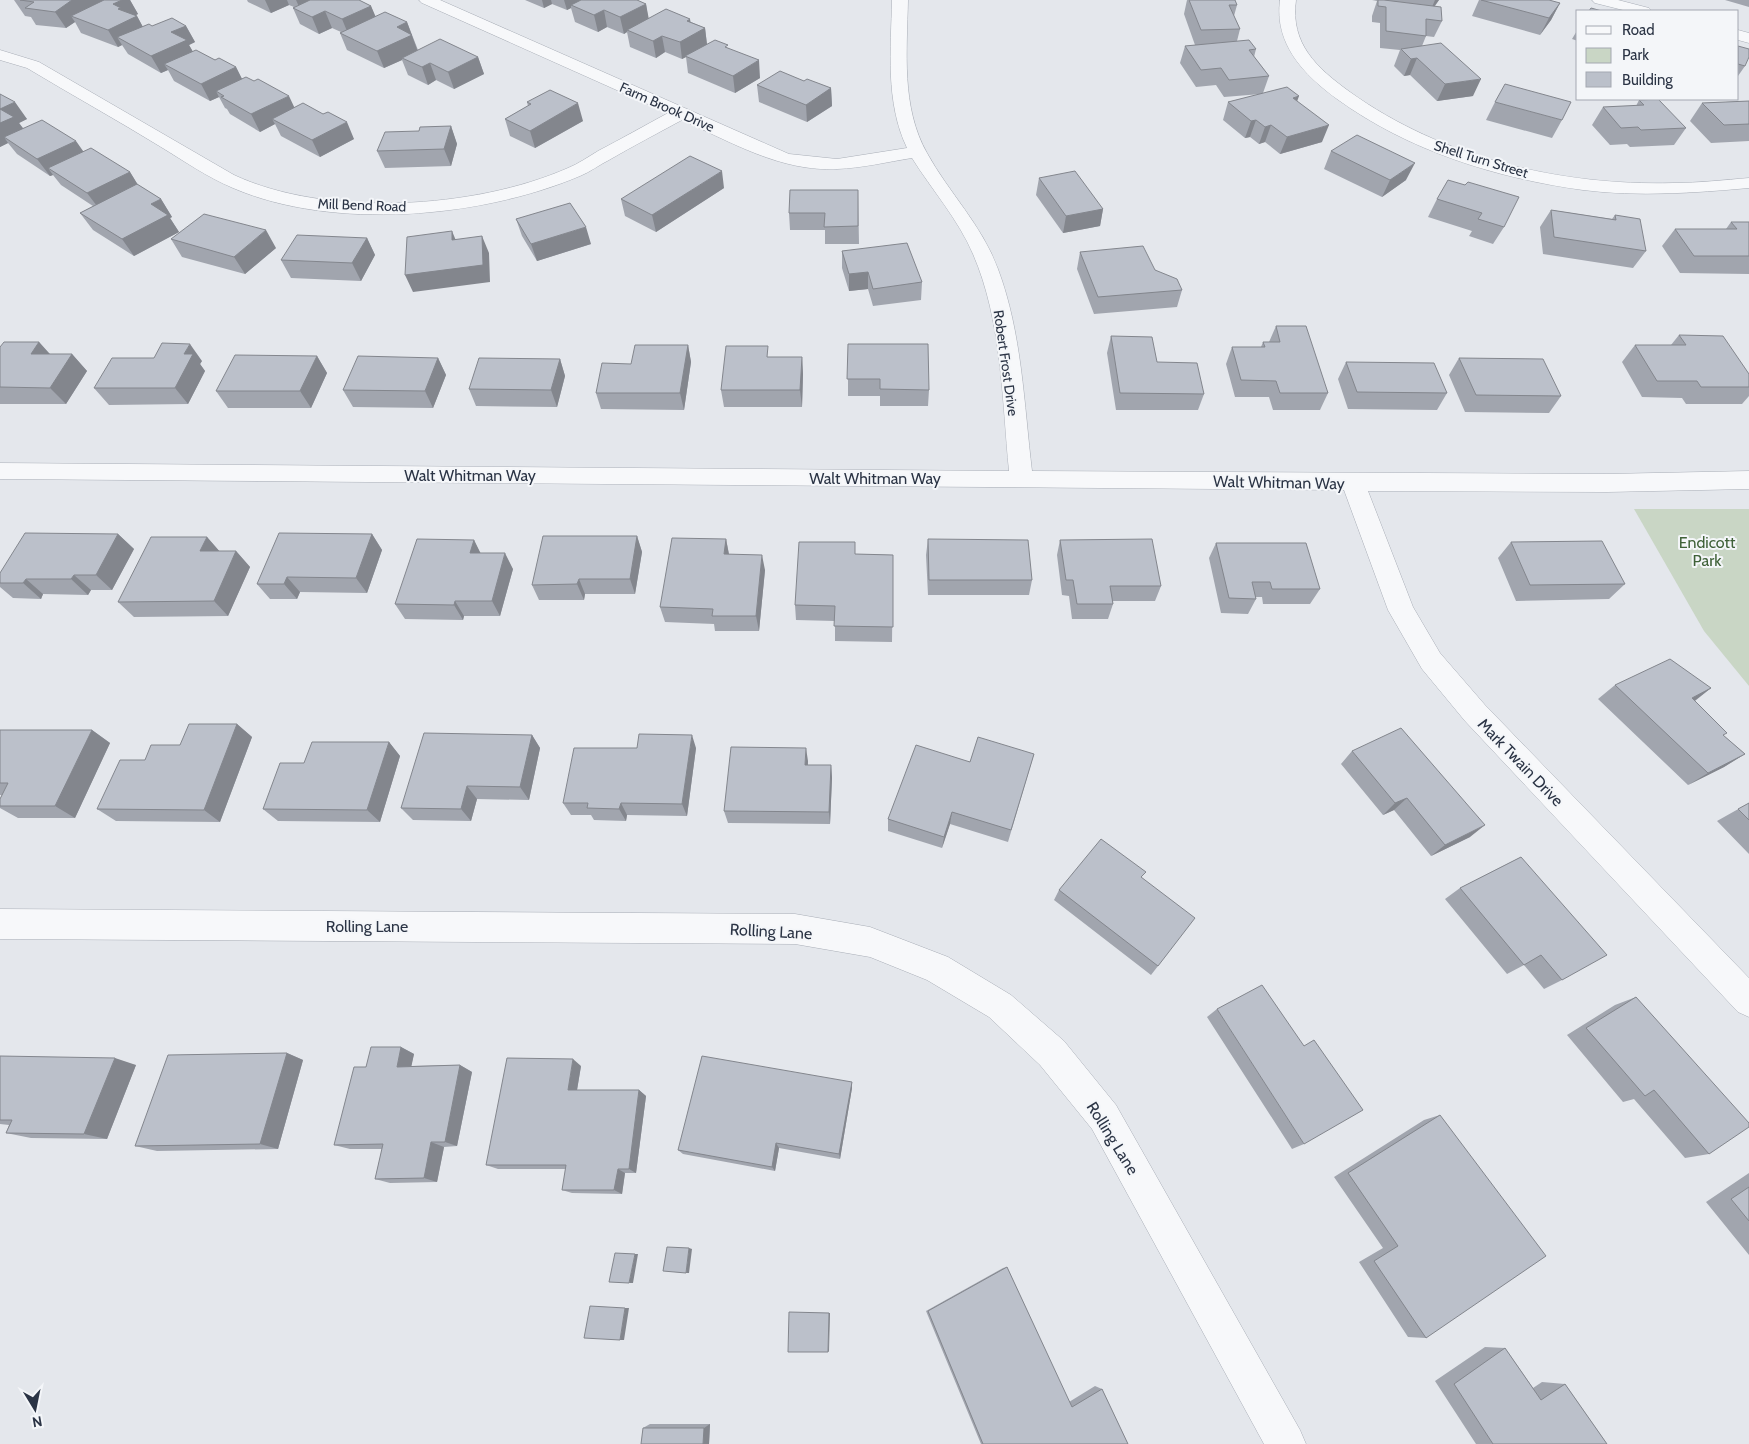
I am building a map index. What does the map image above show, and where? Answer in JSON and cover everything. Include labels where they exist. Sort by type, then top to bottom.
[{"type":"street","name":"Farm Brook Drive","points":[[428,0],[785,159],[837,164],[918,152]]},
{"type":"street","name":"Robert Frost Drive","points":[[900,0],[901,95],[906,124],[918,152],[964,219],[988,268],[1004,322],[1021,479]]},
{"type":"street","name":"Shell Turn Street","points":[[1288,0],[1285,11],[1288,32],[1300,54],[1320,78],[1344,98],[1380,121],[1423,141],[1482,162],[1569,182],[1619,187],[1673,189],[1749,183]]},
{"type":"street","points":[[1600,0],[1640,10]]},
{"type":"street","name":"Mill Bend Road","points":[[0,55],[33,65],[217,172],[249,188],[285,199],[331,206],[381,209],[434,206],[486,198],[573,172],[681,113]]},
{"type":"street","name":"Walt Whitman Way","points":[[0,471],[1353,482],[1607,483],[1749,480]]},
{"type":"street","name":"Mark Twain Drive","points":[[1353,482],[1401,610],[1432,661],[1474,712],[1749,1001]]},
{"type":"street","name":"Rolling Lane","points":[[0,924],[795,929],[870,942],[937,968],[1000,1006],[1052,1053],[1104,1117],[1286,1444]]},
{"type":"green space","name":"Endicott Park","points":[[1634,509],[1749,509],[1749,686],[1704,631]]},
{"type":"building","points":[[20,0],[72,0],[55,12],[25,8],[34,2]]},
{"type":"building","points":[[104,0],[122,0],[113,4],[121,8],[118,9],[137,16],[108,30],[71,16]]},
{"type":"building","points":[[310,0],[359,0],[371,6],[342,19],[325,11],[312,17],[293,8]]},
{"type":"building","points":[[581,0],[637,0],[646,4],[620,17],[604,10],[594,15],[571,5]]},
{"type":"building","points":[[1189,0],[1235,0],[1237,5],[1229,5],[1240,29],[1201,30]]},
{"type":"building","points":[[1378,0],[1441,7],[1442,21],[1426,19],[1426,36],[1386,31],[1386,7],[1378,6]]},
{"type":"building","points":[[1481,0],[1549,0],[1560,3],[1549,18]]},
{"type":"building","points":[[666,9],[690,19],[687,21],[705,28],[680,42],[662,36],[653,41],[627,30]]},
{"type":"building","points":[[385,12],[407,22],[397,27],[412,35],[377,51],[340,33]]},
{"type":"building","points":[[172,18],[186,26],[171,32],[187,40],[151,56],[117,37],[149,24],[152,26]]},
{"type":"building","points":[[440,39],[478,57],[448,72],[430,63],[422,67],[402,58]]},
{"type":"building","points":[[715,40],[728,45],[725,47],[759,60],[733,76],[685,56]]},
{"type":"building","points":[[1249,40],[1256,49],[1249,50],[1269,76],[1229,80],[1221,68],[1201,70],[1185,46]]},
{"type":"building","points":[[1441,43],[1481,79],[1445,84],[1417,58],[1411,59],[1401,49]]},
{"type":"building","points":[[1739,46],[1749,49],[1749,57],[1745,66],[1739,64]]},
{"type":"building","points":[[196,50],[215,60],[219,58],[236,67],[201,84],[164,64]]},
{"type":"building","points":[[780,71],[804,81],[807,79],[831,88],[806,105],[757,85]]},
{"type":"building","points":[[246,77],[254,81],[258,79],[289,96],[251,114],[221,97],[224,96],[216,91]]},
{"type":"building","points":[[1505,84],[1571,102],[1562,120],[1495,102]]},
{"type":"building","points":[[1287,87],[1299,96],[1293,98],[1329,125],[1287,137],[1271,125],[1265,127],[1256,120],[1251,121],[1228,102]]},
{"type":"building","points":[[550,90],[578,103],[530,131],[505,119],[531,104],[527,102]]},
{"type":"building","points":[[0,94],[15,102],[0,109]]},
{"type":"building","points":[[1639,100],[1659,100],[1686,128],[1641,130],[1638,127],[1621,128],[1603,107],[1644,105]]},
{"type":"building","points":[[1749,101],[1749,124],[1724,125],[1702,103]]},
{"type":"building","points":[[303,103],[323,114],[328,112],[347,122],[312,140],[272,119]]},
{"type":"building","points":[[0,109],[14,117],[0,123]]},
{"type":"building","points":[[42,120],[76,141],[37,159],[4,137]]},
{"type":"building","points":[[451,126],[444,149],[377,151],[385,132],[419,131],[420,127]]},
{"type":"building","points":[[1357,135],[1415,163],[1390,180],[1331,151]]},
{"type":"building","points":[[91,148],[130,172],[87,193],[48,168]]},
{"type":"building","points":[[690,156],[722,171],[652,215],[621,199]]},
{"type":"building","points":[[1075,171],[1103,209],[1066,216],[1039,178]]},
{"type":"building","points":[[1448,180],[1465,185],[1468,182],[1519,197],[1504,227],[1478,219],[1482,213],[1437,199]]},
{"type":"building","points":[[137,184],[161,199],[151,204],[168,215],[122,239],[80,213]]},
{"type":"building","points":[[790,190],[858,190],[858,226],[824,227],[825,213],[789,213]]},
{"type":"building","points":[[570,203],[586,227],[531,244],[516,219]]},
{"type":"building","points":[[1551,210],[1616,220],[1615,215],[1640,219],[1646,251],[1554,237]]},
{"type":"building","points":[[204,214],[266,230],[234,257],[171,239]]},
{"type":"building","points":[[1731,222],[1749,222],[1749,256],[1694,256],[1675,229],[1737,229]]},
{"type":"building","points":[[452,231],[452,240],[482,236],[483,265],[405,275],[407,237]]},
{"type":"building","points":[[297,235],[367,238],[352,263],[281,260]]},
{"type":"building","points":[[907,243],[922,282],[873,289],[868,272],[849,274],[842,251]]},
{"type":"building","points":[[1143,246],[1155,270],[1177,279],[1182,290],[1098,297],[1080,252]]},
{"type":"building","points":[[1276,326],[1306,326],[1328,393],[1280,393],[1276,381],[1241,380],[1232,347],[1265,347],[1263,342],[1280,342]]},
{"type":"building","points":[[1679,335],[1723,336],[1749,374],[1749,387],[1701,387],[1697,381],[1657,381],[1635,345],[1686,345]]},
{"type":"building","points":[[1111,336],[1152,337],[1157,362],[1197,363],[1204,394],[1120,393]]},
{"type":"building","points":[[4,342],[39,342],[31,354],[72,354],[50,388],[0,387],[0,347]]},
{"type":"building","points":[[162,343],[190,344],[184,354],[193,354],[175,388],[94,388],[112,358],[154,358]]},
{"type":"building","points":[[848,344],[928,344],[929,390],[880,389],[880,379],[847,379]]},
{"type":"building","points":[[635,345],[688,345],[680,393],[596,393],[602,363],[631,364]]},
{"type":"building","points":[[726,346],[768,346],[767,357],[802,357],[800,390],[721,390]]},
{"type":"building","points":[[235,355],[317,356],[300,391],[216,391]]},
{"type":"building","points":[[358,356],[438,358],[425,391],[343,390]]},
{"type":"building","points":[[479,358],[560,359],[551,390],[469,389]]},
{"type":"building","points":[[1459,358],[1543,359],[1561,396],[1476,395]]},
{"type":"building","points":[[1346,362],[1434,363],[1447,393],[1357,392]]},
{"type":"building","points":[[25,533],[118,534],[96,575],[74,575],[71,579],[26,579],[23,583],[0,583],[0,573]]},
{"type":"building","points":[[279,533],[372,534],[356,578],[287,577],[284,584],[257,584]]},
{"type":"building","points":[[543,536],[637,536],[630,579],[579,579],[577,584],[532,585]]},
{"type":"building","points":[[151,537],[207,537],[200,551],[236,551],[214,601],[118,602]]},
{"type":"building","points":[[672,538],[726,539],[724,554],[762,555],[756,616],[712,616],[713,609],[660,607]]},
{"type":"building","points":[[417,539],[474,540],[470,553],[505,553],[492,601],[455,601],[454,605],[395,604]]},
{"type":"building","points":[[928,539],[1028,540],[1032,580],[929,580]]},
{"type":"building","points":[[1152,539],[1161,586],[1110,586],[1113,604],[1077,604],[1073,580],[1066,580],[1060,540]]},
{"type":"building","points":[[1602,541],[1625,584],[1530,585],[1511,542]]},
{"type":"building","points":[[799,542],[855,542],[855,554],[893,555],[893,627],[834,626],[835,606],[795,605]]},
{"type":"building","points":[[1216,543],[1306,543],[1320,589],[1272,589],[1270,582],[1252,582],[1256,599],[1229,598]]},
{"type":"building","points":[[1670,659],[1711,688],[1692,698],[1727,733],[1723,735],[1745,754],[1708,773],[1615,685]]},
{"type":"building","points":[[189,724],[237,724],[204,810],[97,809],[120,760],[145,760],[151,745],[180,745]]},
{"type":"building","points":[[1401,728],[1485,825],[1445,845],[1407,798],[1395,803],[1352,751]]},
{"type":"building","points":[[0,730],[92,730],[55,806],[0,806],[0,799],[8,783],[0,783]]},
{"type":"building","points":[[424,733],[532,735],[520,787],[467,786],[461,809],[401,808]]},
{"type":"building","points":[[639,734],[692,735],[682,804],[621,803],[619,809],[587,808],[588,803],[563,803],[574,748],[637,748]]},
{"type":"building","points":[[978,737],[1034,754],[1011,830],[952,812],[944,837],[888,819],[916,745],[970,762]]},
{"type":"building","points":[[312,742],[389,742],[367,810],[263,809],[280,763],[304,763]]},
{"type":"building","points":[[731,747],[806,748],[805,765],[831,765],[829,812],[724,811]]},
{"type":"building","points":[[1749,803],[1749,820],[1738,809]]},
{"type":"building","points":[[1101,839],[1146,872],[1141,877],[1195,918],[1158,966],[1059,890]]},
{"type":"building","points":[[1521,857],[1607,955],[1562,980],[1541,955],[1524,965],[1460,888]]},
{"type":"building","points":[[1262,985],[1304,1046],[1314,1040],[1363,1110],[1304,1144],[1217,1009]]},
{"type":"building","points":[[1636,997],[1749,1123],[1749,1127],[1709,1154],[1654,1090],[1645,1096],[1586,1028]]},
{"type":"building","points":[[371,1047],[401,1047],[397,1067],[460,1065],[445,1142],[431,1142],[424,1178],[375,1179],[383,1144],[334,1145],[354,1067],[366,1067]]},
{"type":"building","points":[[287,1053],[260,1144],[135,1146],[168,1055]]},
{"type":"building","points":[[0,1056],[115,1058],[84,1134],[6,1133],[12,1120],[0,1120]]},
{"type":"building","points":[[702,1056],[852,1082],[839,1154],[776,1143],[772,1167],[678,1150]]},
{"type":"building","points":[[507,1058],[573,1059],[568,1090],[639,1090],[629,1169],[618,1169],[614,1190],[562,1190],[566,1165],[486,1165]]},
{"type":"building","points":[[1440,1115],[1546,1256],[1426,1338],[1374,1261],[1398,1246],[1348,1173]]},
{"type":"building","points":[[1749,1187],[1749,1221],[1731,1199]]},
{"type":"building","points":[[667,1247],[689,1248],[686,1273],[663,1271]]},
{"type":"building","points":[[615,1253],[635,1254],[629,1283],[609,1282]]},
{"type":"building","points":[[1007,1267],[1072,1407],[1102,1389],[1128,1444],[983,1444],[928,1311]]},
{"type":"building","points":[[590,1306],[625,1308],[620,1340],[584,1338]]},
{"type":"building","points":[[789,1312],[829,1313],[828,1352],[788,1352]]},
{"type":"building","points":[[1505,1348],[1541,1400],[1565,1384],[1607,1444],[1493,1444],[1454,1384]]},
{"type":"building","points":[[643,1428],[704,1428],[703,1444],[641,1444]]}]
